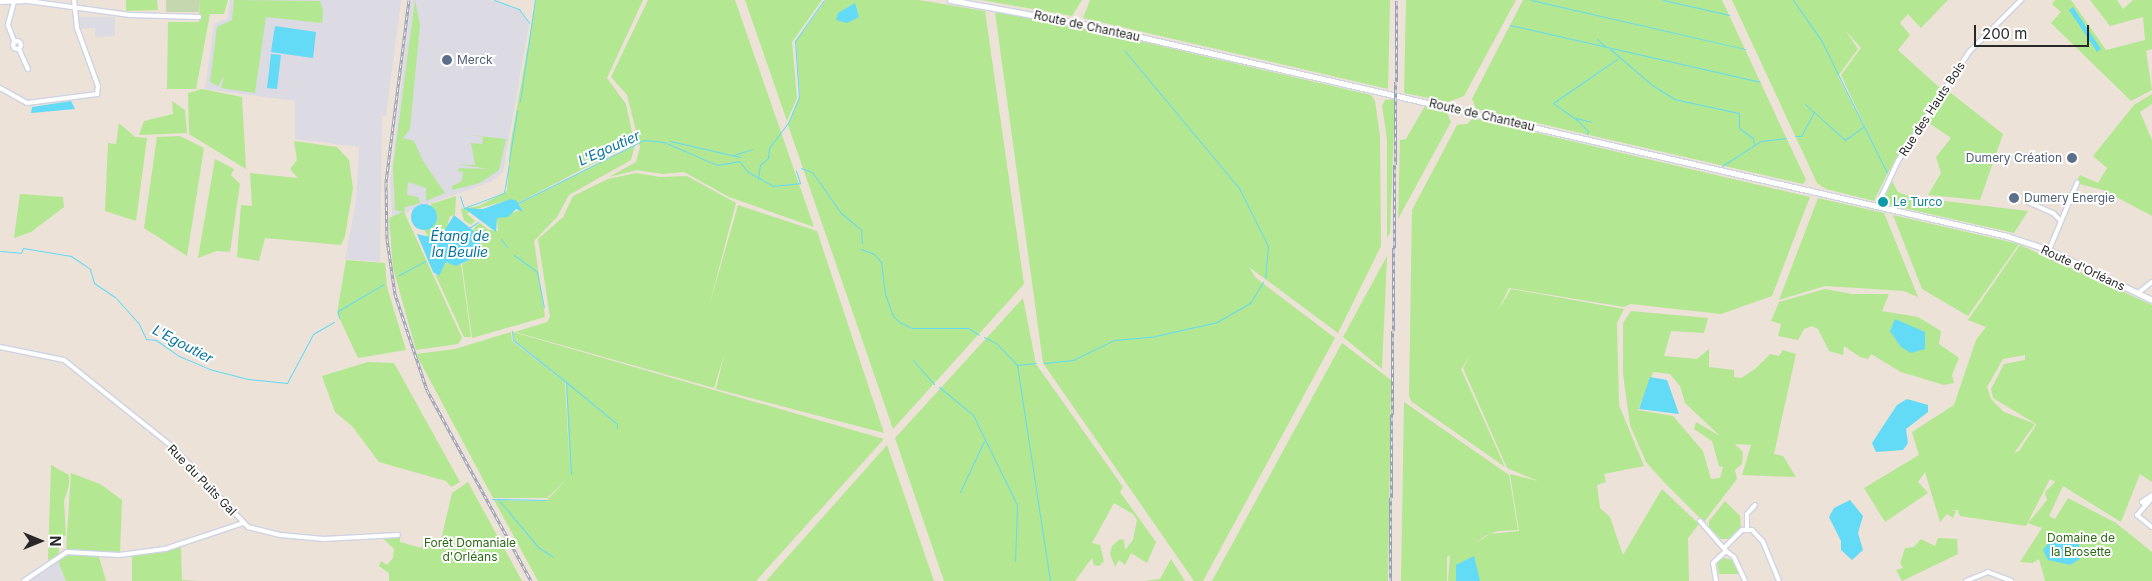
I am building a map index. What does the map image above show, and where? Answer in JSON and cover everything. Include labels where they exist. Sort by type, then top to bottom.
[{"type":"main road","name":"Route de Chanteau","points":[[950,0],[1088,25],[2013,238]]},
{"type":"main road","name":"Route d'Orléans","points":[[2013,238],[2048,250],[2152,300]]},
{"type":"street","points":[[0,88],[26,102],[96,94],[98,86],[73,8],[74,0]]},
{"type":"street","name":"Rue des Hauts Bois","points":[[1877,206],[1898,161],[1964,60],[2021,0]]},
{"type":"street","points":[[14,1],[8,18],[15,43],[14,48],[19,49],[28,69]]},
{"type":"street","points":[[0,2],[14,1],[130,15],[199,17]]},
{"type":"street","points":[[2048,250],[2077,183]]},
{"type":"street","points":[[2028,202],[2053,213],[2061,222]]},
{"type":"street","points":[[2138,293],[2152,282]]},
{"type":"street","name":"Rue du Puits Gal","points":[[0,347],[64,360],[175,449],[242,523],[294,538],[398,536]]},
{"type":"street","points":[[2152,496],[2137,515],[2152,527]]},
{"type":"street","points":[[1716,581],[1713,563],[1747,529],[1747,514],[1755,504]]},
{"type":"street","points":[[1700,521],[1734,557],[1745,581]]},
{"type":"street","points":[[24,581],[67,552],[119,555],[164,549],[242,523]]},
{"type":"street","points":[[1747,529],[1761,539],[1780,581]]},
{"type":"street","points":[[1966,581],[1988,572],[2011,581]]},
{"type":"shaded area","points":[[230,0],[401,0],[386,116],[382,116],[380,262],[345,259],[356,201],[359,147],[295,139],[295,101],[205,89],[214,24],[228,18]]},
{"type":"shaded area","points":[[411,0],[490,0],[520,11],[529,24],[503,172],[490,182],[392,217],[390,182]]},
{"type":"shaded area","points":[[76,17],[115,17],[115,36],[95,37],[95,28],[80,29]]},
{"type":"shaded area","points":[[58,561],[66,581],[27,581],[40,572]]},
{"type":"green space","points":[[126,0],[157,0],[158,10],[126,11]]},
{"type":"green space","points":[[166,0],[200,0],[199,12],[166,12]]},
{"type":"green space","points":[[200,0],[228,0],[224,14],[210,14],[196,89],[167,89],[168,22],[199,22]]},
{"type":"green space","points":[[234,0],[320,1],[323,10],[322,23],[266,17],[255,93],[221,88],[224,76],[218,86],[210,82],[217,27],[232,20]]},
{"type":"green space","points":[[415,0],[420,25],[410,129],[403,138],[414,141],[423,161],[445,193],[426,201],[426,188],[408,182],[407,195],[418,197],[420,203],[405,207],[404,212],[462,338],[458,344],[416,350],[393,268],[389,218],[403,212],[395,210],[393,167]]},
{"type":"green space","points":[[536,0],[643,0],[607,78],[626,104],[634,142],[518,203],[506,201],[472,210],[467,214],[475,221],[471,225],[464,220],[461,209],[479,206],[507,191],[510,147]]},
{"type":"green space","points":[[648,0],[735,0],[814,227],[729,197],[684,172],[663,174],[637,170],[609,177],[636,162],[640,147],[627,95],[611,77]]},
{"type":"green space","points":[[745,0],[822,0],[792,42],[797,98],[787,121]]},
{"type":"green space","points":[[826,0],[919,0],[985,11],[1024,284],[893,429],[788,125],[800,97],[796,41]]},
{"type":"green space","points":[[982,0],[1082,0],[1072,16]]},
{"type":"green space","points":[[1090,0],[1390,0],[1388,89],[1083,18]]},
{"type":"green space","points":[[1406,0],[1516,0],[1464,96],[1448,102],[1404,93]]},
{"type":"green space","points":[[1523,0],[1722,0],[1806,180],[1803,184],[1476,109],[1472,99]]},
{"type":"green space","points":[[1732,0],[1948,0],[1921,28],[1908,14],[1900,23],[1910,35],[1898,50],[1941,89],[1887,174],[1874,201],[1826,189],[1817,183]],"holes":[[[1845,30],[1861,48],[1841,75],[1876,150],[1838,76],[1858,49]]]},
{"type":"green space","points":[[2055,0],[2071,0],[2106,50],[2145,40],[2143,17],[2110,26],[2090,0],[2117,0],[2123,9],[2133,0],[2152,0],[2152,49],[2146,51],[2152,90],[2131,101],[2051,23],[2061,12],[2052,4]]},
{"type":"green space","points":[[995,12],[1083,28],[1371,95],[1375,101],[1380,136],[1381,246],[1338,333],[1249,267],[1256,278],[1335,338],[1203,581],[1194,581],[1043,363]]},
{"type":"green space","points":[[202,89],[242,97],[246,169],[189,134],[188,93]]},
{"type":"green space","points":[[1947,90],[2003,134],[1980,200],[1928,195],[1941,173],[1936,157],[1951,138],[1926,121]]},
{"type":"green space","points":[[2152,94],[2152,104],[2140,112],[2152,140],[2152,216],[2103,190],[2076,183],[2080,175],[2098,183],[2107,168],[2093,156],[2134,105]]},
{"type":"green space","points":[[1395,99],[1390,233],[1387,238],[1387,139],[1382,106],[1385,100]]},
{"type":"green space","points":[[172,101],[185,110],[187,133],[139,135],[144,121],[173,114]]},
{"type":"green space","points":[[1425,106],[1446,111],[1451,122],[1398,219],[1400,140],[1406,139]]},
{"type":"green space","points":[[1473,118],[1810,197],[1772,296],[1721,314],[1631,304],[1624,307],[1509,288],[1488,331],[1461,369],[1505,467],[1412,402],[1409,396],[1412,210],[1457,125],[1467,124]]},
{"type":"green space","points":[[119,123],[135,137],[147,138],[136,221],[105,211],[108,143],[116,144]]},
{"type":"green space","points":[[471,135],[506,139],[499,170],[480,183],[452,190],[452,186],[462,181],[463,172],[457,171],[460,168],[489,169],[458,164],[475,165],[471,143],[482,144],[483,137]]},
{"type":"green space","points":[[180,136],[204,148],[187,256],[144,228],[157,137]]},
{"type":"green space","points":[[294,141],[337,147],[349,160],[353,188],[345,236],[341,245],[265,238],[259,261],[237,257],[241,205],[252,206],[250,173],[298,178],[290,169],[297,160]]},
{"type":"green space","points":[[635,145],[631,160],[569,195],[557,217],[534,241],[545,317],[472,338],[462,264],[478,256],[481,241],[473,230],[476,226],[480,223],[489,230],[498,231],[497,218],[520,210],[519,204]]},
{"type":"green space","points":[[215,159],[234,169],[231,175],[240,184],[230,252],[217,251],[198,258]]},
{"type":"green space","points":[[636,173],[660,177],[687,176],[736,203],[708,310],[738,205],[817,231],[884,433],[716,389],[724,355],[714,388],[515,332],[547,322],[550,317],[538,239],[563,217],[573,196],[608,179]]},
{"type":"green space","points":[[1892,181],[1898,192],[1911,197],[2028,211],[2014,233],[1886,204],[1884,199]]},
{"type":"green space","points":[[20,194],[63,197],[64,207],[31,232],[14,238]]},
{"type":"green space","points":[[456,196],[455,215],[450,216],[446,230],[428,237],[424,229],[428,229],[431,204]]},
{"type":"green space","points":[[1818,198],[1884,213],[1918,297],[1904,291],[1825,286],[1779,300]]},
{"type":"green space","points":[[1893,215],[2019,244],[1968,316],[1922,289]]},
{"type":"green space","name":"Domaine de la Brosette","points":[[2020,245],[2152,305],[2152,482],[2140,474],[2121,522],[2063,486],[2049,516],[2055,519],[2068,498],[2116,523],[2152,552],[2152,581],[2045,581],[2039,559],[2033,563],[2020,562],[2042,528],[2028,523],[2047,500],[2045,492],[2055,482],[2050,479],[2026,526],[1960,516],[1958,510],[1950,510],[1956,511],[1953,518],[1947,514],[1940,522],[1925,472],[1918,482],[1928,493],[1885,522],[1864,488],[1919,455],[1912,432],[1954,405],[1976,340],[1986,327],[1968,320]],"holes":[[[2025,355],[2025,360],[2004,364],[1991,389],[1993,398],[2036,424],[2019,451],[2014,453],[2035,424],[2004,412],[1991,399],[1987,387],[2003,359]]]},
{"type":"green space","points":[[1387,256],[1382,369],[1343,337]]},
{"type":"green space","points":[[346,260],[385,263],[387,287],[406,350],[358,358],[337,313]]},
{"type":"green space","points":[[447,262],[456,266],[461,264],[471,337],[464,337],[435,274],[438,276]]},
{"type":"green space","points":[[1511,289],[1624,309],[1617,323],[1619,405],[1644,466],[1604,474],[1606,482],[1597,485],[1600,508],[1610,517],[1623,555],[1662,489],[1699,524],[1688,538],[1689,581],[1448,581],[1450,555],[1447,557],[1447,581],[1401,581],[1404,402],[1509,475],[1518,530],[1498,531],[1490,534],[1519,531],[1510,474],[1538,481],[1507,468],[1463,368]]},
{"type":"green space","points":[[1825,289],[1852,294],[1889,294],[1882,311],[1918,317],[1941,331],[1939,344],[1959,358],[1952,375],[1954,383],[1944,385],[1901,372],[1871,354],[1868,359],[1860,357],[1844,346],[1843,355],[1829,351],[1818,329],[1812,326],[1804,329],[1798,340],[1778,336],[1781,324],[1771,321],[1779,302]]},
{"type":"green space","points":[[1023,298],[1036,364],[1123,487],[1120,492],[1156,542],[1147,563],[1131,553],[1125,565],[1119,560],[1115,567],[1110,554],[1112,546],[1120,539],[1124,540],[1125,550],[1133,540],[1137,520],[1133,514],[1114,503],[1092,543],[1100,545],[1104,561],[1099,566],[1094,565],[1092,558],[1075,581],[944,581],[895,438]]},
{"type":"green space","points":[[1631,311],[1708,318],[1704,333],[1671,331],[1664,356],[1697,359],[1709,349],[1709,367],[1734,370],[1734,377],[1741,378],[1755,369],[1770,354],[1779,356],[1783,350],[1796,354],[1774,454],[1783,456],[1796,477],[1742,475],[1751,445],[1735,444],[1743,452],[1742,464],[1735,470],[1737,479],[1704,522],[1646,462],[1630,425],[1623,374],[1623,323]],"holes":[[[1653,372],[1670,374],[1680,386],[1685,403],[1720,436],[1696,422],[1694,429],[1712,441],[1719,466],[1723,467],[1720,478],[1711,479],[1703,451],[1673,416],[1638,410]]]},
{"type":"green space","points":[[511,332],[512,341],[565,382],[570,475],[566,382],[514,340],[513,332],[884,439],[756,581],[538,581],[494,500],[546,501],[567,479],[547,498],[493,498],[416,354],[455,349]]},
{"type":"green space","points":[[1342,343],[1391,380],[1388,581],[1212,581]]},
{"type":"green space","points":[[368,362],[394,363],[460,482],[451,487],[446,481],[379,462],[352,426],[335,412],[322,376]]},
{"type":"green space","points":[[887,445],[934,581],[766,581]]},
{"type":"green space","points":[[51,465],[69,475],[69,485],[64,501],[66,535],[58,539],[59,555],[48,560]]},
{"type":"green space","points":[[71,473],[100,484],[122,500],[120,554],[66,551]]},
{"type":"green space","name":"Forêt Domaniale d'Orléans","points":[[468,482],[522,581],[389,581],[389,573],[379,566],[381,561],[387,565],[393,558],[394,549],[381,536],[400,536],[400,542],[421,548],[425,542],[440,544],[452,493]]},
{"type":"green space","points":[[1725,501],[1740,516],[1741,528],[1730,539],[1721,539],[1709,527],[1709,521]]},
{"type":"green space","points":[[1938,538],[1957,539],[1958,554],[1902,581],[1896,570],[1903,568],[1900,563],[1905,548],[1914,547],[1921,539],[1935,546]]},
{"type":"green space","points":[[181,547],[182,580],[199,581],[132,581],[132,555]]},
{"type":"green space","points":[[71,554],[99,557],[106,581],[66,581],[58,561]]},
{"type":"green space","points":[[1723,558],[1734,560],[1740,574],[1719,574],[1717,562]]},
{"type":"green space","points":[[1171,559],[1185,581],[1144,581],[1160,579]]},
{"type":"water","points":[[855,3],[859,17],[847,23],[836,20],[838,13]]},
{"type":"water","points":[[2073,7],[2101,49],[2097,52],[2069,10]]},
{"type":"water","points":[[275,26],[316,32],[313,58],[271,52]]},
{"type":"water","points":[[271,54],[281,55],[277,89],[267,88]]},
{"type":"water","points":[[71,101],[75,109],[31,113],[32,107]]},
{"type":"water","points":[[511,199],[517,201],[523,212],[516,209],[508,217],[497,218],[496,232],[464,208],[483,209]]},
{"type":"water","points":[[424,204],[433,208],[437,217],[433,226],[424,230],[415,226],[411,217],[415,208]]},
{"type":"water","name":"Étang de la Beulie","points":[[454,215],[481,237],[478,256],[456,266],[446,262],[439,276],[433,272],[417,234],[439,239]]},
{"type":"water","points":[[1895,319],[1925,332],[1925,349],[1911,353],[1901,347],[1890,331]]},
{"type":"water","points":[[1650,377],[1667,380],[1679,414],[1639,409]]},
{"type":"water","points":[[1907,399],[1928,405],[1928,412],[1906,429],[1908,443],[1903,450],[1876,452],[1872,443],[1897,405]]},
{"type":"water","points":[[1850,500],[1863,516],[1858,533],[1863,550],[1852,560],[1841,550],[1841,541],[1829,517],[1834,508]]},
{"type":"water","points":[[2052,539],[2079,543],[2080,559],[2070,565],[2048,560],[2043,550]]},
{"type":"water","points":[[1474,556],[1480,581],[1456,581],[1456,565]]},
{"type":"waterway","points":[[494,0],[519,9],[529,23]]},
{"type":"waterway","points":[[520,101],[535,0]]},
{"type":"waterway","name":"L'Egoutier","points":[[758,179],[760,165],[768,158],[769,148],[788,123],[799,97],[795,41],[824,0]]},
{"type":"waterway","points":[[1531,0],[1745,49]]},
{"type":"waterway","points":[[1663,0],[1729,15]]},
{"type":"waterway","points":[[1793,0],[1821,40],[1887,173]]},
{"type":"waterway","points":[[1510,25],[1760,82]]},
{"type":"waterway","points":[[1597,39],[1606,47]]},
{"type":"waterway","points":[[1610,49],[1652,85],[1674,99],[1739,113],[1739,128],[1753,138],[1754,145]]},
{"type":"waterway","points":[[1124,50],[1239,188],[1268,246],[1265,278]]},
{"type":"waterway","points":[[1587,134],[1588,131],[1577,120],[1553,103],[1617,59]]},
{"type":"waterway","points":[[1805,104],[1814,112]]},
{"type":"waterway","points":[[509,161],[517,111]]},
{"type":"waterway","points":[[1795,136],[1801,136],[1814,112],[1845,140],[1864,126]]},
{"type":"waterway","points":[[1576,118],[1592,122]]},
{"type":"waterway","points":[[1722,166],[1761,141],[1786,138]]},
{"type":"waterway","name":"L'Egoutier","points":[[518,203],[644,140],[664,142],[717,165],[739,161],[748,172],[773,186],[800,183],[796,171]]},
{"type":"waterway","points":[[670,141],[740,157]]},
{"type":"waterway","points":[[734,155],[752,149]]},
{"type":"waterway","points":[[460,196],[464,208],[504,193],[509,165]]},
{"type":"waterway","points":[[801,168],[812,172],[841,213],[861,230],[862,243]]},
{"type":"waterway","name":"L'Egoutier","points":[[469,228],[478,222]]},
{"type":"waterway","points":[[501,239],[507,247]]},
{"type":"waterway","name":"L'Egoutier","points":[[0,251],[21,253],[23,248],[71,256],[90,269],[94,283],[115,297],[139,324],[146,339],[156,340],[179,356],[209,369],[248,379],[287,383],[313,334],[334,322]]},
{"type":"waterway","points":[[861,249],[874,254],[881,262],[885,294],[893,316],[899,322],[912,328],[968,328],[979,335]]},
{"type":"waterway","points":[[514,255],[537,272],[544,307]]},
{"type":"waterway","name":"L'Egoutier","points":[[399,275],[425,261]]},
{"type":"waterway","points":[[1044,363],[1073,360],[1114,340],[1151,337],[1217,322],[1250,303],[1263,282]]},
{"type":"waterway","name":"L'Egoutier","points":[[339,318],[338,311],[384,284]]},
{"type":"waterway","points":[[512,331],[513,340],[566,382],[571,474]]},
{"type":"waterway","points":[[984,337],[996,343],[1017,365],[1036,363]]},
{"type":"waterway","points":[[913,360],[934,384]]},
{"type":"waterway","points":[[1017,365],[1050,581]]},
{"type":"waterway","points":[[566,382],[617,424],[617,428]]},
{"type":"waterway","points":[[939,387],[973,415],[1017,505],[1015,561]]},
{"type":"waterway","points":[[960,492],[984,441]]},
{"type":"waterway","points":[[492,499],[546,500]]},
{"type":"waterway","points":[[498,499],[538,547],[552,556]]},
{"type":"railway","points":[[409,0],[386,183],[387,239],[395,294],[427,390],[531,581]]},
{"type":"railway","points":[[1390,581],[1397,0]]},
{"type":"place","name":"Merck","points":[[447,60]]},
{"type":"place","name":"Dumery Création","points":[[2072,158]]},
{"type":"place","name":"Dumery Energie","points":[[2014,198]]},
{"type":"place","name":"Le Turco","points":[[1883,202]]}]
